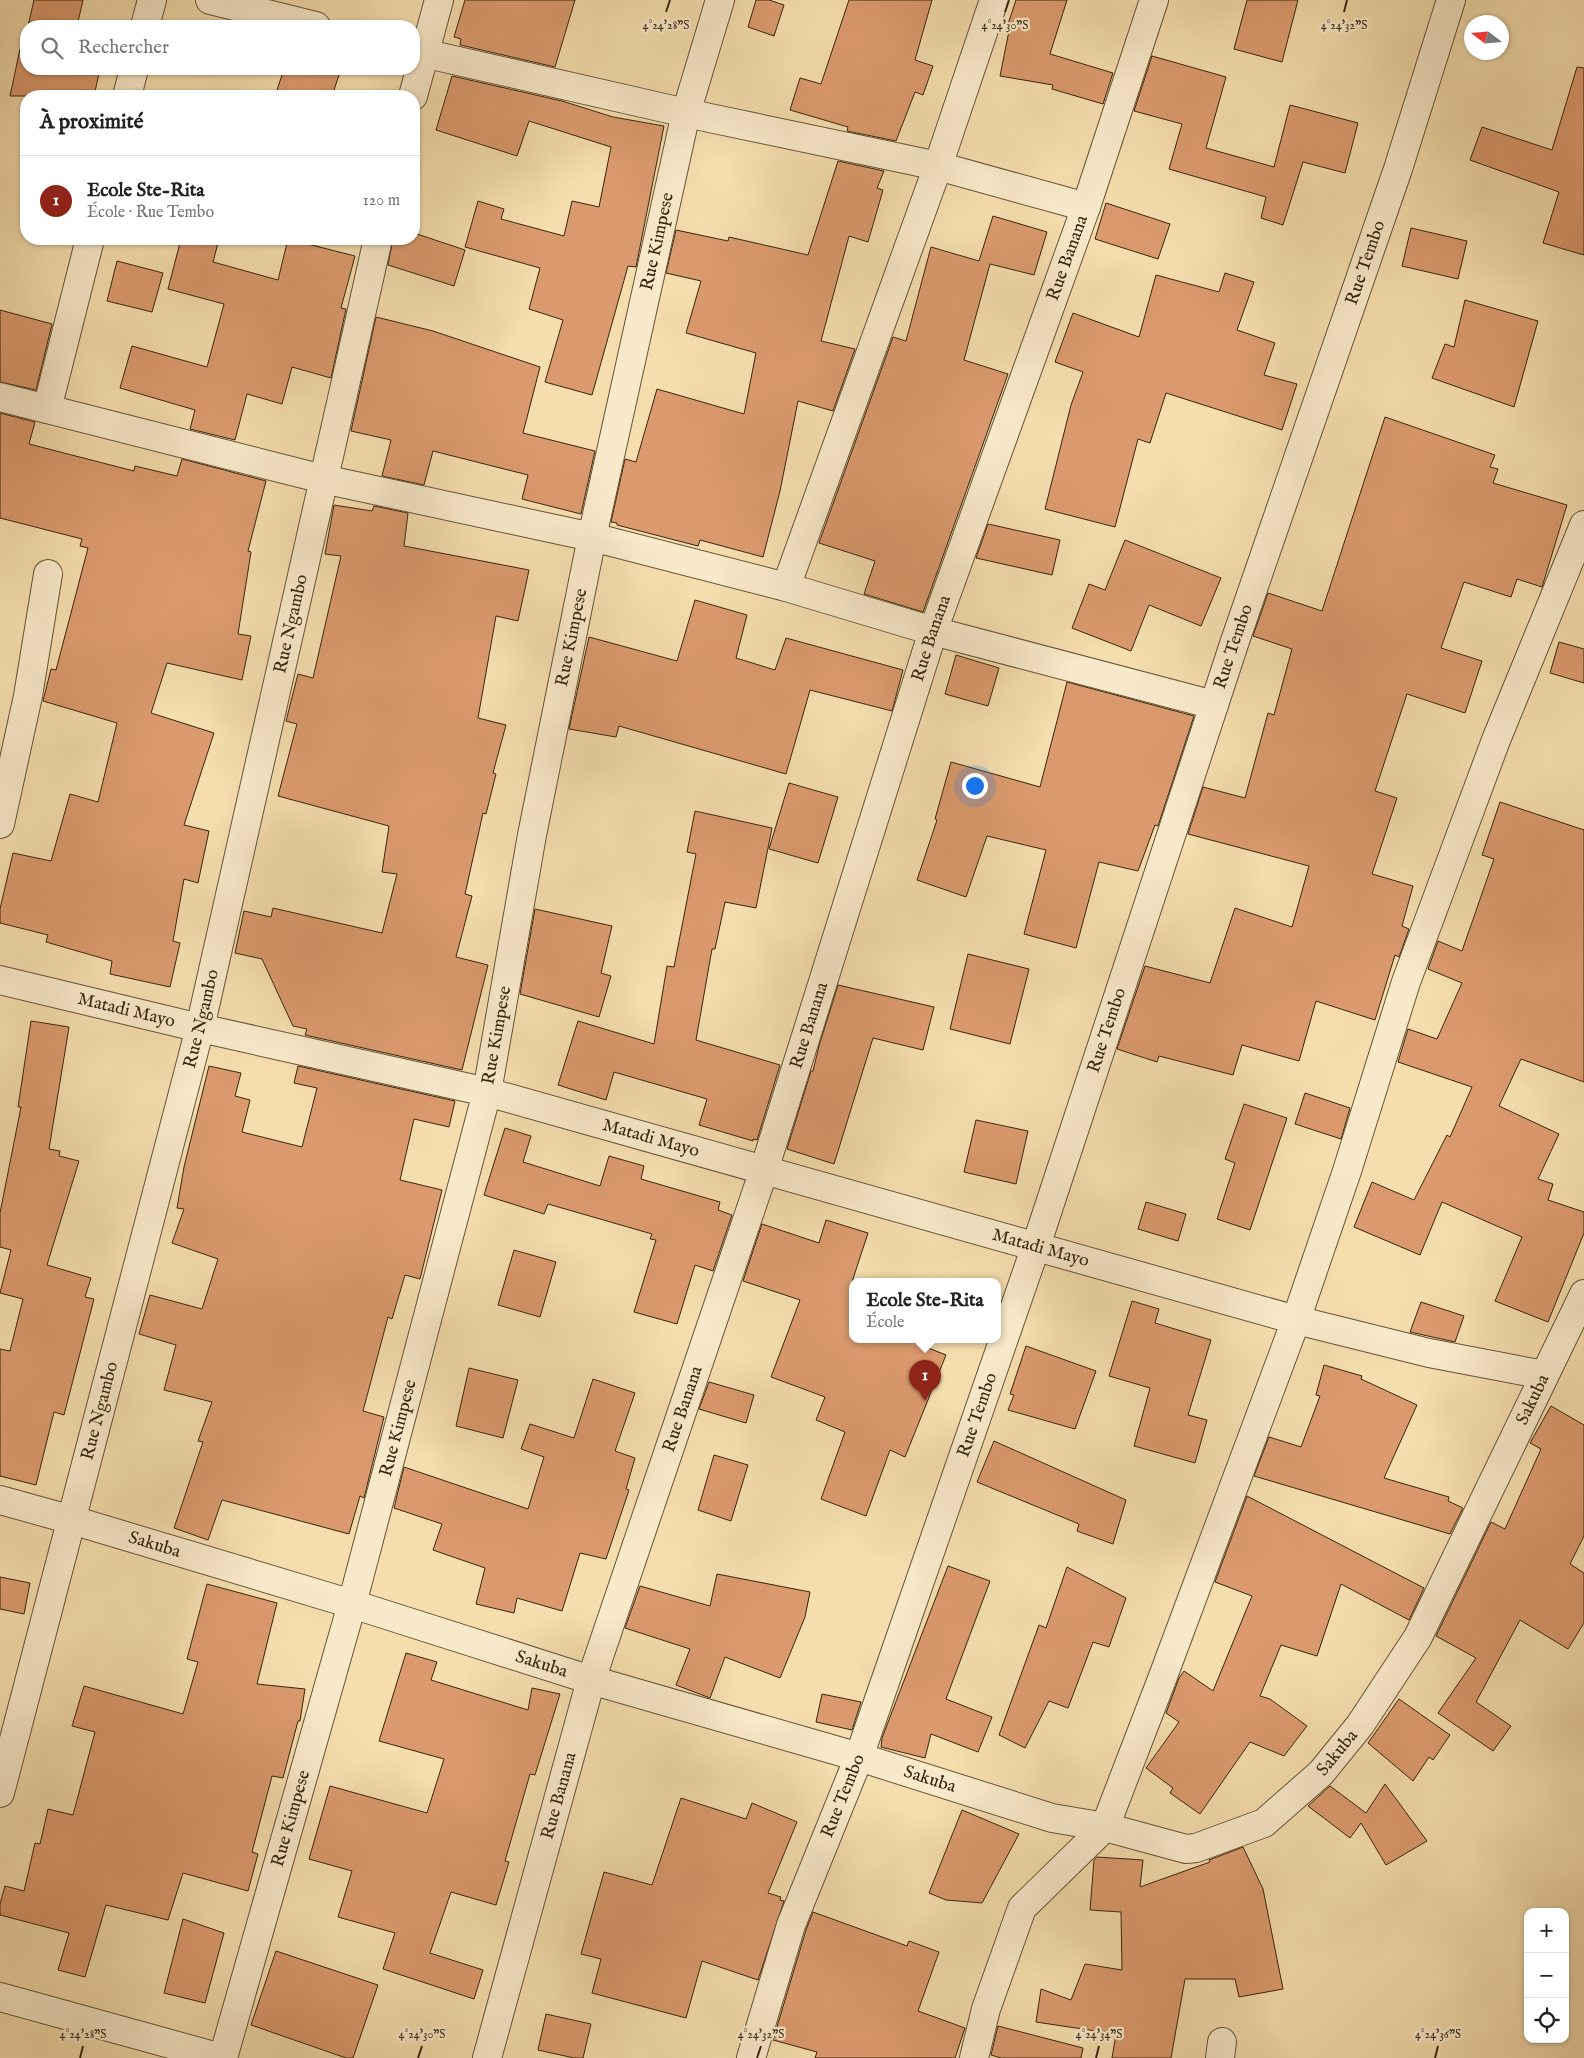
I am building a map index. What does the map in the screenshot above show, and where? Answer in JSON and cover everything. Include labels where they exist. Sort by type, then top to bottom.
[{"type":"street","points":[[147,20],[152,0]]},
{"type":"street","points":[[210,0],[292,20]]},
{"type":"street","points":[[420,47],[439,0]]},
{"type":"street","name":"Rue Kimpese","points":[[222,2058],[352,1604],[487,1092],[532,835],[592,537],[686,113],[720,0]]},
{"type":"street","points":[[786,586],[938,166],[994,0]]},
{"type":"street","name":"Rue Banana","points":[[488,2058],[590,1680],[764,1170],[933,631],[1086,207],[1154,0]]},
{"type":"street","name":"Rue Tembo","points":[[751,2058],[791,1925],[859,1757],[1036,1246],[1214,705],[1398,169],[1451,0]]},
{"type":"street","points":[[420,52],[686,113],[938,166],[1086,207]]},
{"type":"street","points":[[129,90],[132,75]]},
{"type":"street","points":[[413,90],[415,75]]},
{"type":"street","points":[[47,409],[88,245]]},
{"type":"street","name":"Rue Ngambo","points":[[0,1794],[200,1028],[377,245]]},
{"type":"street","points":[[0,397],[323,479],[592,537],[786,586],[933,631],[1214,705]]},
{"type":"street","points":[[974,2058],[986,2009],[1022,1908],[1105,1827],[1296,1320],[1347,1172],[1406,982],[1496,740],[1584,526]]},
{"type":"street","points":[[0,824],[28,696],[48,574]]},
{"type":"street","name":"Matadi Mayo","points":[[0,980],[200,1028],[487,1092],[1296,1320],[1430,1353],[1544,1375]]},
{"type":"street","name":"Sakuba","points":[[0,1500],[352,1604],[590,1680],[859,1757],[1052,1818],[1105,1827],[1186,1849],[1196,1848],[1264,1823],[1321,1773],[1360,1725],[1418,1637],[1584,1294]]},
{"type":"street","points":[[0,1997],[222,2058]]},
{"type":"building","points":[[34,0],[83,0],[78,20],[29,20]]},
{"type":"building","points":[[465,0],[575,0],[555,67],[460,45],[461,39],[454,37]]},
{"type":"building","points":[[756,0],[769,0],[784,5],[774,36],[748,27]]},
{"type":"building","points":[[849,0],[932,0],[915,60],[933,66],[923,95],[915,92],[896,141],[847,131],[848,127],[790,110],[800,78],[821,84]]},
{"type":"building","points":[[1016,0],[1067,0],[1050,54],[1113,73],[1103,104],[1052,89],[1053,85],[1000,76],[1009,31],[1006,30]]},
{"type":"building","points":[[1247,0],[1298,0],[1282,62],[1234,49]]},
{"type":"building","points":[[20,49],[20,75],[99,75],[95,90],[20,90],[20,96],[10,96]]},
{"type":"building","points":[[1152,56],[1226,77],[1206,148],[1274,167],[1290,105],[1358,123],[1345,173],[1303,162],[1283,225],[1261,218],[1266,197],[1169,169],[1182,124],[1134,111]]},
{"type":"building","points":[[1577,67],[1584,68],[1584,255],[1543,243],[1559,192],[1470,160],[1482,127],[1552,150]]},
{"type":"building","points":[[282,75],[339,75],[334,90],[277,90]]},
{"type":"building","points":[[452,76],[562,101],[613,117],[664,126],[636,267],[628,266],[592,395],[545,382],[563,320],[529,309],[540,268],[465,247],[478,201],[504,209],[501,219],[564,236],[572,201],[599,207],[611,147],[529,121],[517,156],[436,130]]},
{"type":"building","points":[[838,161],[884,171],[877,188],[883,190],[868,242],[849,236],[821,341],[855,349],[833,411],[798,401],[780,491],[763,557],[700,540],[698,546],[611,522],[625,459],[636,462],[657,389],[744,414],[756,353],[686,333],[701,281],[666,273],[676,230],[728,241],[729,237],[808,255]]},
{"type":"building","points":[[1106,203],[1170,224],[1158,259],[1095,239]]},
{"type":"building","points":[[993,216],[1047,232],[1034,275],[990,264],[964,360],[1008,374],[923,612],[864,594],[875,561],[819,543],[893,337],[906,341],[931,247],[979,261]]},
{"type":"building","points":[[1411,228],[1467,241],[1458,279],[1402,266]]},
{"type":"building","points":[[420,235],[465,250],[454,286],[388,265],[392,245],[420,245]]},
{"type":"building","points":[[179,245],[217,245],[213,262],[278,280],[287,245],[312,245],[355,256],[341,308],[346,309],[331,378],[292,367],[282,404],[247,394],[235,440],[190,429],[195,410],[120,388],[132,346],[207,367],[224,304],[168,289]]},
{"type":"building","points":[[117,261],[163,273],[152,312],[107,301]]},
{"type":"building","points":[[1225,273],[1254,282],[1237,330],[1275,343],[1264,375],[1297,384],[1282,430],[1166,393],[1150,443],[1138,439],[1115,527],[1045,509],[1071,405],[1083,372],[1055,362],[1073,313],[1139,337],[1156,275],[1219,292]]},
{"type":"building","points":[[1465,300],[1538,321],[1514,407],[1432,378],[1445,344],[1454,347]]},
{"type":"building","points":[[0,310],[52,324],[36,390],[0,382]]},
{"type":"building","points":[[376,317],[433,331],[540,367],[523,433],[595,451],[581,514],[522,499],[528,475],[433,451],[424,485],[382,476],[391,440],[351,431]]},
{"type":"building","points":[[0,413],[35,422],[29,444],[134,471],[135,466],[177,476],[182,459],[266,481],[248,551],[251,552],[238,634],[251,636],[242,680],[167,663],[151,713],[214,733],[184,825],[209,831],[198,883],[184,879],[173,941],[180,943],[170,987],[110,974],[112,961],[46,942],[48,935],[0,923],[0,909],[13,853],[51,861],[70,794],[98,802],[117,723],[43,701],[51,669],[56,670],[88,548],[80,546],[82,539],[0,518]]},
{"type":"building","points":[[1385,417],[1495,455],[1490,467],[1498,469],[1493,483],[1567,505],[1542,587],[1517,579],[1511,597],[1464,582],[1441,648],[1482,661],[1465,713],[1407,694],[1375,791],[1397,798],[1372,874],[1413,886],[1402,926],[1409,929],[1399,957],[1395,955],[1375,1020],[1316,1001],[1299,1061],[1242,1045],[1233,1075],[1159,1056],[1157,1062],[1117,1049],[1145,966],[1210,983],[1235,908],[1292,927],[1309,866],[1188,834],[1203,787],[1245,798],[1268,713],[1274,715],[1292,649],[1253,636],[1268,593],[1322,611]]},
{"type":"building","points":[[334,505],[372,511],[374,506],[408,513],[404,546],[529,570],[518,621],[496,616],[478,718],[506,725],[493,773],[496,774],[486,814],[483,813],[465,894],[472,896],[456,957],[488,965],[462,1070],[305,1035],[307,1029],[293,1026],[262,959],[235,953],[244,911],[271,917],[273,908],[382,933],[397,874],[382,872],[389,826],[278,796],[297,724],[286,721],[298,674],[313,678],[341,556],[325,554]]},
{"type":"building","points":[[988,524],[1060,540],[1052,575],[976,558]]},
{"type":"building","points":[[1125,540],[1221,578],[1201,626],[1149,605],[1131,651],[1072,628],[1089,584],[1105,590]]},
{"type":"building","points":[[695,600],[747,615],[736,658],[775,670],[786,638],[903,670],[892,711],[810,690],[786,774],[619,726],[616,737],[569,729],[589,637],[677,661]]},
{"type":"building","points":[[1559,642],[1584,649],[1584,683],[1550,673]]},
{"type":"building","points":[[956,655],[999,668],[988,706],[945,694]]},
{"type":"building","points":[[1067,682],[1194,716],[1158,826],[1155,825],[1138,871],[1099,862],[1076,948],[1024,934],[1046,850],[987,836],[966,897],[917,880],[937,820],[935,819],[951,762],[1040,787]]},
{"type":"building","points":[[789,783],[838,797],[818,863],[769,849]]},
{"type":"building","points":[[1500,802],[1584,830],[1584,1082],[1521,1059],[1499,1106],[1559,1134],[1538,1179],[1553,1184],[1548,1200],[1584,1212],[1584,1233],[1548,1322],[1495,1301],[1522,1237],[1442,1202],[1420,1255],[1354,1227],[1372,1182],[1414,1200],[1447,1135],[1450,1137],[1472,1087],[1398,1062],[1408,1029],[1437,1039],[1462,983],[1428,969],[1438,941],[1462,951],[1494,859],[1482,855]]},
{"type":"building","points":[[695,811],[772,828],[756,908],[725,902],[715,949],[712,949],[696,1040],[780,1065],[757,1140],[753,1139],[753,1141],[699,1125],[707,1099],[614,1072],[606,1100],[558,1085],[578,1021],[654,1044],[667,966],[674,967],[696,854],[687,852]]},
{"type":"building","points":[[535,909],[612,926],[601,973],[611,976],[599,1017],[520,994]]},
{"type":"building","points":[[968,954],[1029,969],[1010,1044],[950,1029]]},
{"type":"building","points":[[838,985],[934,1007],[923,1050],[873,1038],[834,1164],[787,1149],[811,1071],[813,1071]]},
{"type":"building","points":[[31,1021],[69,1027],[49,1149],[60,1151],[59,1156],[79,1161],[47,1265],[91,1278],[85,1297],[94,1299],[64,1415],[54,1412],[36,1485],[0,1476],[0,1349],[10,1351],[23,1299],[0,1293],[11,1250],[0,1247],[0,1213],[21,1107],[18,1107]]},
{"type":"building","points":[[209,1066],[241,1073],[235,1096],[250,1100],[242,1132],[302,1147],[317,1088],[294,1083],[298,1066],[455,1101],[449,1127],[414,1119],[400,1180],[442,1190],[420,1279],[405,1275],[392,1319],[388,1317],[363,1411],[384,1417],[364,1498],[360,1496],[349,1534],[222,1500],[208,1540],[174,1528],[203,1442],[198,1441],[212,1402],[164,1390],[176,1345],[139,1334],[150,1295],[202,1309],[218,1259],[172,1243],[184,1209],[177,1208],[184,1167]]},
{"type":"building","points":[[1305,1093],[1350,1108],[1341,1139],[1295,1124]]},
{"type":"building","points":[[1244,1104],[1287,1118],[1250,1230],[1217,1219],[1235,1163],[1225,1159]]},
{"type":"building","points":[[976,1120],[1028,1131],[1016,1184],[964,1172]]},
{"type":"building","points":[[505,1128],[531,1136],[523,1162],[600,1186],[609,1156],[644,1166],[641,1179],[720,1202],[718,1210],[732,1215],[713,1271],[695,1265],[677,1324],[634,1312],[656,1240],[650,1239],[652,1234],[548,1204],[544,1214],[484,1195]]},
{"type":"building","points":[[1146,1202],[1186,1214],[1178,1241],[1138,1229]]},
{"type":"building","points":[[826,1220],[868,1233],[853,1278],[849,1278],[849,1343],[916,1343],[946,1355],[905,1457],[890,1450],[866,1516],[821,1499],[845,1432],[816,1420],[825,1397],[771,1377],[800,1300],[743,1281],[762,1224],[819,1243]]},
{"type":"building","points":[[514,1250],[556,1262],[540,1317],[498,1305]]},
{"type":"building","points":[[1132,1301],[1159,1309],[1155,1323],[1211,1340],[1188,1415],[1207,1420],[1195,1463],[1134,1446],[1150,1388],[1109,1376]]},
{"type":"building","points":[[1421,1302],[1464,1316],[1455,1342],[1410,1332]]},
{"type":"building","points":[[1026,1346],[1096,1371],[1075,1429],[1008,1410],[1014,1395],[1010,1394]]},
{"type":"building","points":[[1324,1365],[1362,1376],[1361,1379],[1417,1405],[1384,1478],[1449,1497],[1448,1501],[1463,1508],[1450,1534],[1254,1476],[1269,1437],[1301,1447],[1320,1396],[1316,1395]]},
{"type":"building","points":[[469,1368],[518,1380],[503,1438],[456,1426]]},
{"type":"building","points":[[593,1379],[635,1393],[615,1451],[635,1458],[626,1489],[629,1490],[606,1559],[580,1553],[562,1611],[517,1598],[514,1613],[476,1604],[485,1568],[433,1550],[442,1524],[394,1508],[404,1467],[528,1509],[544,1457],[521,1449],[530,1424],[574,1438]]},
{"type":"building","points":[[709,1382],[754,1395],[746,1423],[699,1409]]},
{"type":"building","points":[[1551,1406],[1584,1425],[1584,1536],[1570,1564],[1584,1573],[1584,1623],[1568,1649],[1520,1620],[1476,1702],[1511,1726],[1493,1751],[1438,1713],[1476,1658],[1436,1636],[1491,1522],[1505,1529],[1541,1449],[1530,1443]]},
{"type":"building","points":[[994,1441],[1126,1500],[1113,1544],[1077,1531],[1079,1524],[977,1482]]},
{"type":"building","points":[[714,1455],[748,1465],[731,1521],[698,1510]]},
{"type":"building","points":[[1247,1496],[1424,1588],[1409,1620],[1341,1584],[1317,1656],[1281,1645],[1260,1696],[1270,1699],[1307,1726],[1284,1756],[1250,1742],[1200,1814],[1170,1793],[1173,1788],[1146,1768],[1179,1722],[1166,1713],[1179,1678],[1184,1671],[1213,1691],[1252,1596],[1215,1582]]},
{"type":"building","points":[[948,1566],[990,1581],[946,1699],[992,1717],[978,1752],[931,1734],[925,1758],[881,1747],[882,1738]]},
{"type":"building","points":[[1067,1567],[1126,1598],[1109,1647],[1093,1642],[1068,1708],[1049,1701],[1025,1748],[999,1735],[1039,1625],[1046,1628]]},
{"type":"building","points":[[717,1574],[810,1592],[805,1617],[780,1678],[725,1657],[710,1698],[676,1685],[690,1649],[625,1628],[640,1586],[710,1606]]},
{"type":"building","points":[[0,1577],[30,1583],[24,1614],[0,1609]]},
{"type":"building","points":[[207,1584],[277,1603],[257,1684],[305,1689],[300,1721],[298,1721],[283,1778],[272,1776],[252,1852],[258,1854],[248,1891],[183,1873],[168,1920],[106,1905],[85,1977],[58,1970],[69,1933],[0,1915],[0,1904],[5,1886],[24,1891],[35,1843],[40,1844],[48,1809],[73,1815],[95,1732],[72,1726],[84,1686],[183,1714],[198,1662],[187,1659]]},
{"type":"building","points":[[406,1653],[437,1662],[431,1680],[528,1710],[532,1688],[560,1694],[535,1775],[530,1774],[505,1861],[509,1862],[496,1905],[451,1892],[430,1953],[483,1970],[474,1999],[383,1969],[395,1933],[338,1917],[352,1871],[309,1859],[330,1786],[427,1813],[444,1759],[379,1741]]},
{"type":"building","points":[[822,1694],[861,1702],[852,1730],[816,1722]]},
{"type":"building","points":[[1399,1699],[1450,1735],[1433,1760],[1429,1757],[1413,1781],[1368,1743]]},
{"type":"building","points":[[1385,1784],[1427,1841],[1386,1865],[1361,1823],[1350,1838],[1308,1806],[1330,1786],[1366,1813]]},
{"type":"building","points":[[681,1798],[746,1819],[752,1803],[797,1822],[768,1893],[781,1897],[780,1900],[784,1901],[758,1980],[702,1961],[686,2018],[592,1993],[601,1959],[581,1954],[604,1872],[652,1885]]},
{"type":"building","points":[[962,1810],[1019,1834],[982,1903],[946,1900],[929,1893]]},
{"type":"building","points":[[1243,1847],[1263,1889],[1283,1989],[1239,1997],[1235,1979],[1185,1979],[1171,2058],[1112,2058],[1116,2034],[1036,2022],[1041,1989],[1071,2000],[1085,1964],[1122,1970],[1121,1912],[1090,1910],[1094,1860],[1097,1857],[1143,1860],[1140,1887],[1210,1862],[1209,1860]]},
{"type":"building","points":[[813,1912],[907,1946],[909,1941],[939,1952],[918,2011],[965,2028],[955,2058],[815,2058],[817,2052],[773,2040]]},
{"type":"building","points":[[183,1919],[224,1933],[205,2003],[164,1993]]},
{"type":"building","points":[[276,1951],[378,1985],[353,2058],[346,2058],[251,2025]]},
{"type":"building","points":[[546,2014],[591,2024],[583,2058],[574,2058],[538,2050]]},
{"type":"building","points":[[998,2026],[1083,2048],[1081,2058],[1001,2058],[991,2055]]},
{"type":"place","name":"Ecole Ste-Rita","points":[[925,1401]]}]
